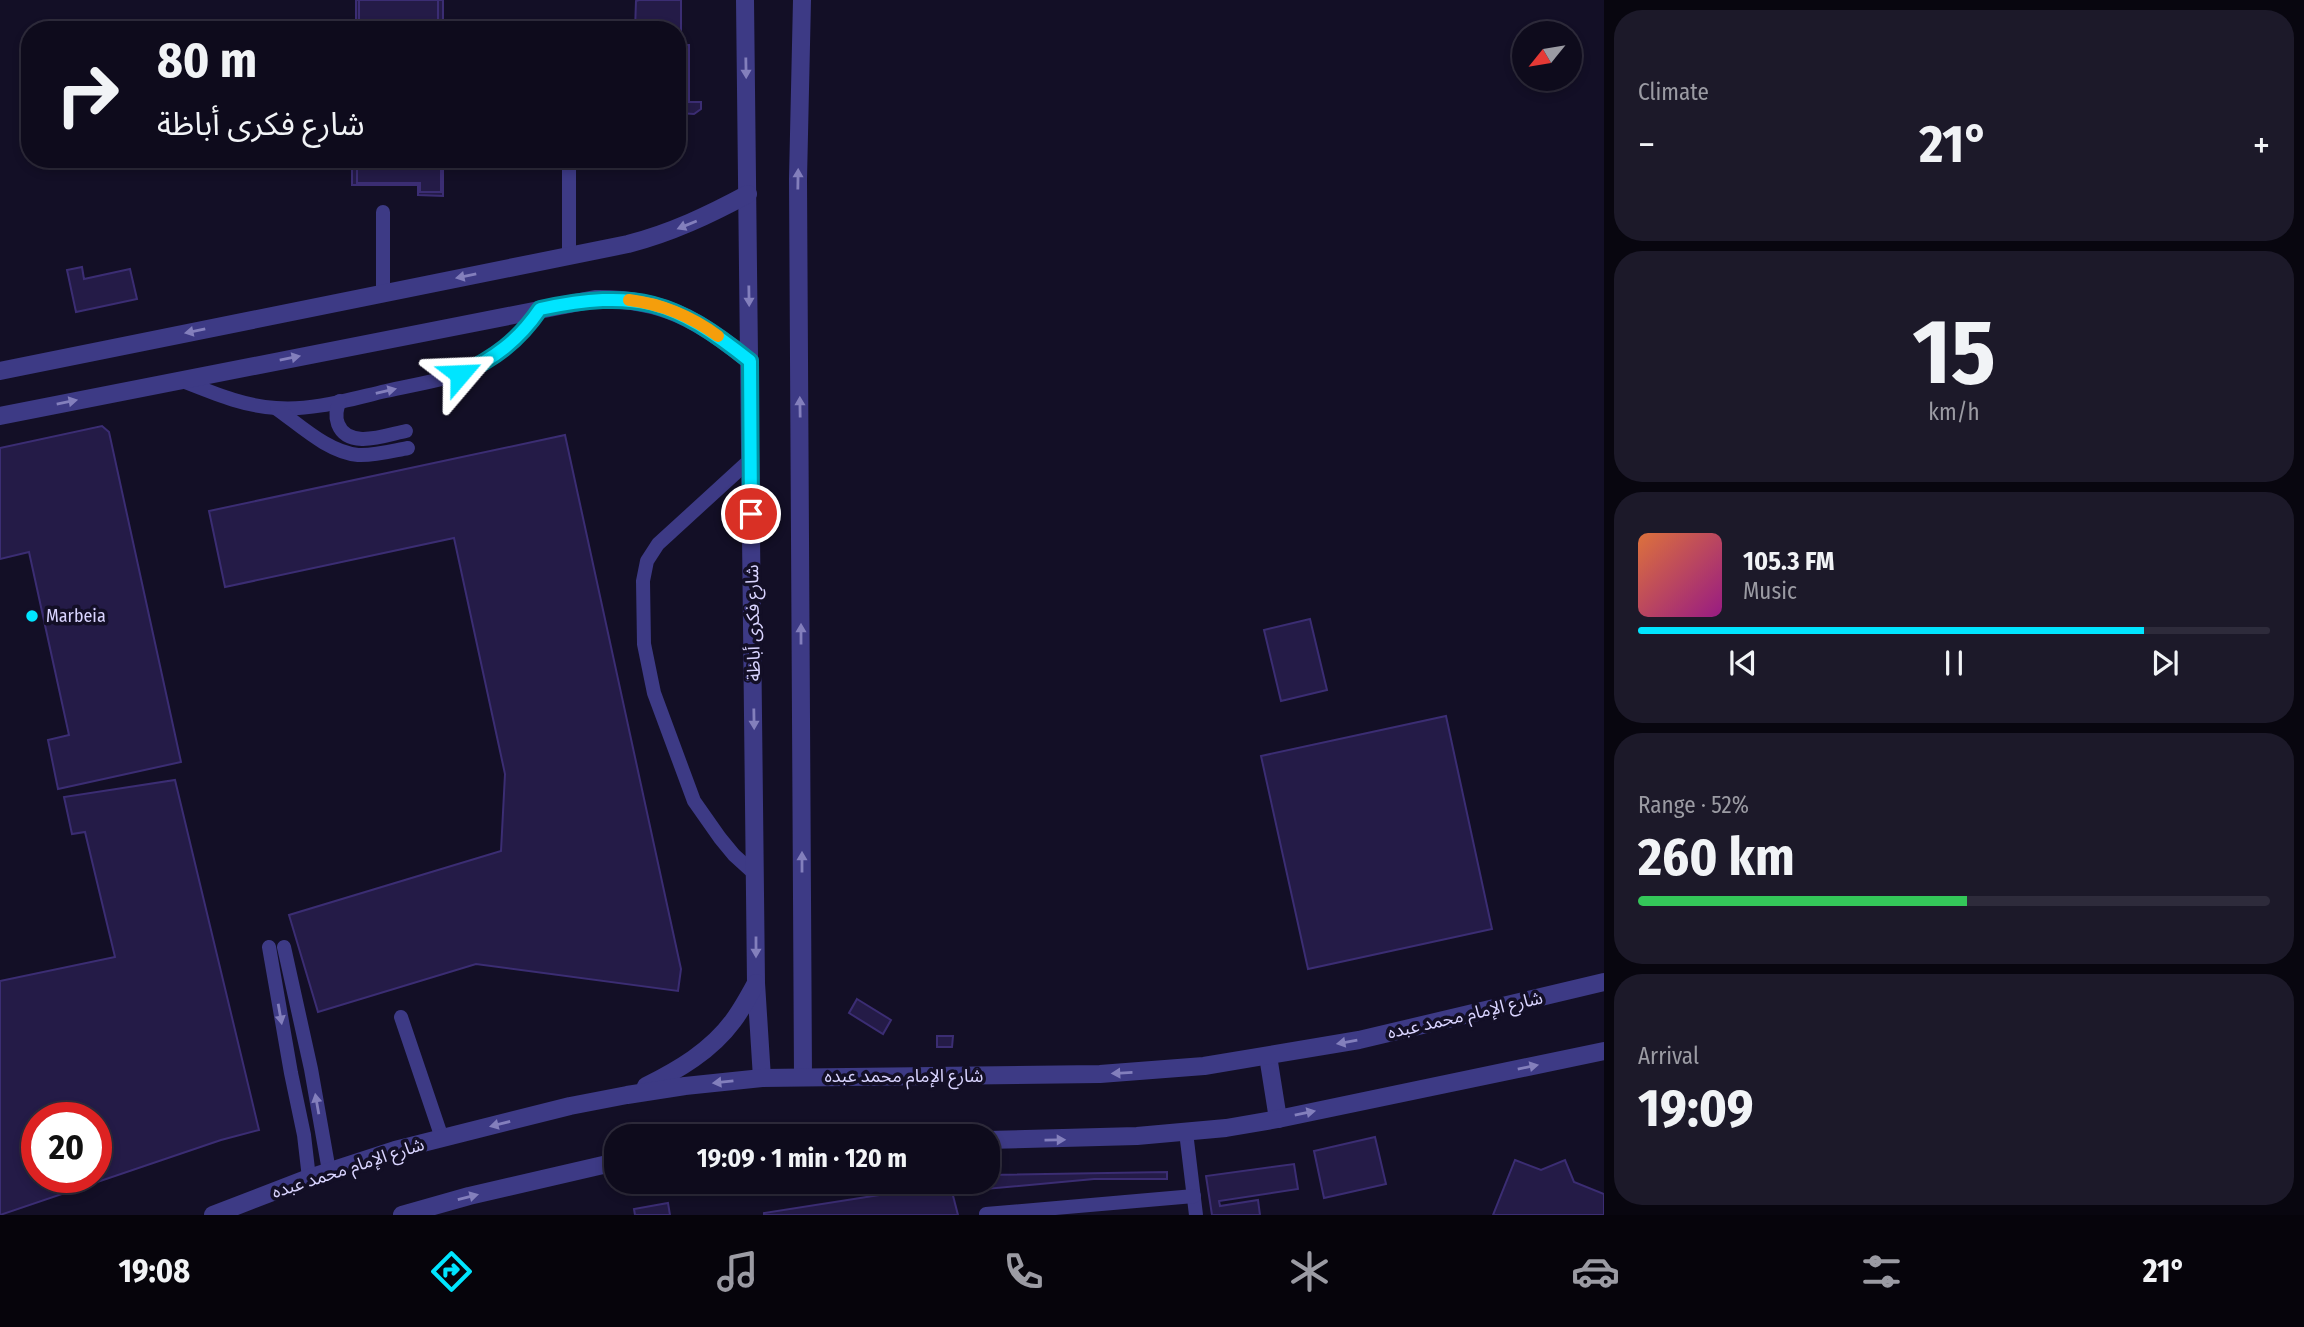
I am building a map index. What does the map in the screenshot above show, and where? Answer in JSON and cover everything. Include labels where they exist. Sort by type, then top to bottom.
[{"type":"street","name":"شارع فكرى أباظة","points":[[745,0],[756,984],[762,1078]]},
{"type":"street","points":[[802,0],[798,206],[803,1077]]},
{"type":"street","points":[[0,371],[628,244],[699,220],[748,194]]},
{"type":"street","points":[[0,416],[595,299],[642,302],[688,317],[750,361]]},
{"type":"street","name":"شارع الإمام محمد عبده","points":[[213,1215],[309,1178],[395,1150],[570,1106],[627,1095],[762,1078],[1100,1074],[1204,1066],[1359,1040],[1604,982]]},
{"type":"street","points":[[627,1095],[680,1069],[706,1049],[732,1023],[756,984]]},
{"type":"street","points":[[1000,1140],[1087,1139],[1186,1132],[1278,1119],[1604,1051]]},
{"type":"street","points":[[1268,1056],[1278,1119]]},
{"type":"street","points":[[402,1215],[469,1196],[604,1165]]},
{"type":"lane","points":[[569,168],[569,255]]},
{"type":"lane","points":[[383,212],[383,293]]},
{"type":"lane","points":[[179,380],[236,401],[277,409],[340,401],[447,377],[473,368],[509,345],[540,309]]},
{"type":"lane","points":[[340,401],[337,421],[349,436],[362,439],[406,431]]},
{"type":"lane","points":[[277,409],[341,451],[361,455],[408,448]]},
{"type":"lane","points":[[751,459],[658,544],[647,561],[643,591],[644,644],[649,677],[694,801],[719,838],[756,875]]},
{"type":"lane","points":[[269,947],[304,1135],[309,1178]]},
{"type":"lane","points":[[284,947],[311,1069],[329,1171]]},
{"type":"lane","points":[[401,1017],[442,1138]]},
{"type":"lane","points":[[1186,1132],[1196,1215]]},
{"type":"lane","points":[[986,1214],[1194,1196]]},
{"type":"building","points":[[356,0],[443,0],[443,21],[356,21]]},
{"type":"building","points":[[359,0],[438,0],[438,21],[359,21]]},
{"type":"building","points":[[681,0],[681,21],[635,21],[636,1]]},
{"type":"building","points":[[686,45],[689,45],[689,102],[701,102],[701,109],[694,114],[686,113]]},
{"type":"building","points":[[352,168],[443,168],[443,196],[418,195],[418,185],[352,185]]},
{"type":"building","points":[[357,168],[441,168],[441,192],[420,192],[420,183],[357,183]]},
{"type":"building","points":[[82,267],[84,279],[130,269],[137,299],[76,312],[67,270]]},
{"type":"building","points":[[102,426],[109,432],[181,762],[58,789],[48,740],[69,735],[29,552],[0,559],[0,448]]},
{"type":"building","points":[[565,435],[681,969],[678,991],[476,964],[318,1012],[289,915],[501,851],[505,774],[454,538],[225,587],[209,511]]},
{"type":"building","points":[[1310,619],[1327,690],[1281,701],[1264,630]]},
{"type":"building","points":[[1446,716],[1492,929],[1308,969],[1261,756]]},
{"type":"building","points":[[175,780],[259,1130],[112,1177],[112,1102],[21,1102],[21,1193],[65,1193],[0,1215],[0,981],[115,957],[85,832],[72,834],[64,797]]},
{"type":"building","points":[[857,999],[891,1020],[883,1034],[849,1013]]},
{"type":"building","points":[[937,1036],[953,1036],[952,1047],[937,1047]]},
{"type":"building","points":[[1375,1137],[1386,1184],[1324,1198],[1314,1151]]},
{"type":"building","points":[[1515,1160],[1541,1170],[1565,1160],[1574,1182],[1604,1194],[1604,1215],[1493,1215]]},
{"type":"building","points":[[1294,1164],[1298,1189],[1219,1201],[1220,1206],[1258,1200],[1260,1215],[1212,1215],[1206,1176]]},
{"type":"building","points":[[1167,1172],[1167,1179],[1094,1179],[1000,1188],[1000,1175]]},
{"type":"building","points":[[886,1194],[953,1194],[958,1215],[764,1215]]},
{"type":"building","points":[[668,1203],[670,1215],[635,1215],[634,1209]]},
{"type":"slow traffic","points":[[629,300],[665,308],[688,317],[718,336]]},
{"type":"place","name":"Marbeia","points":[[32,616]]},
{"type":"route","points":[[460,374],[497,355],[521,334],[540,309],[595,299],[619,299],[642,302],[688,317],[750,361],[751,514]]}]
